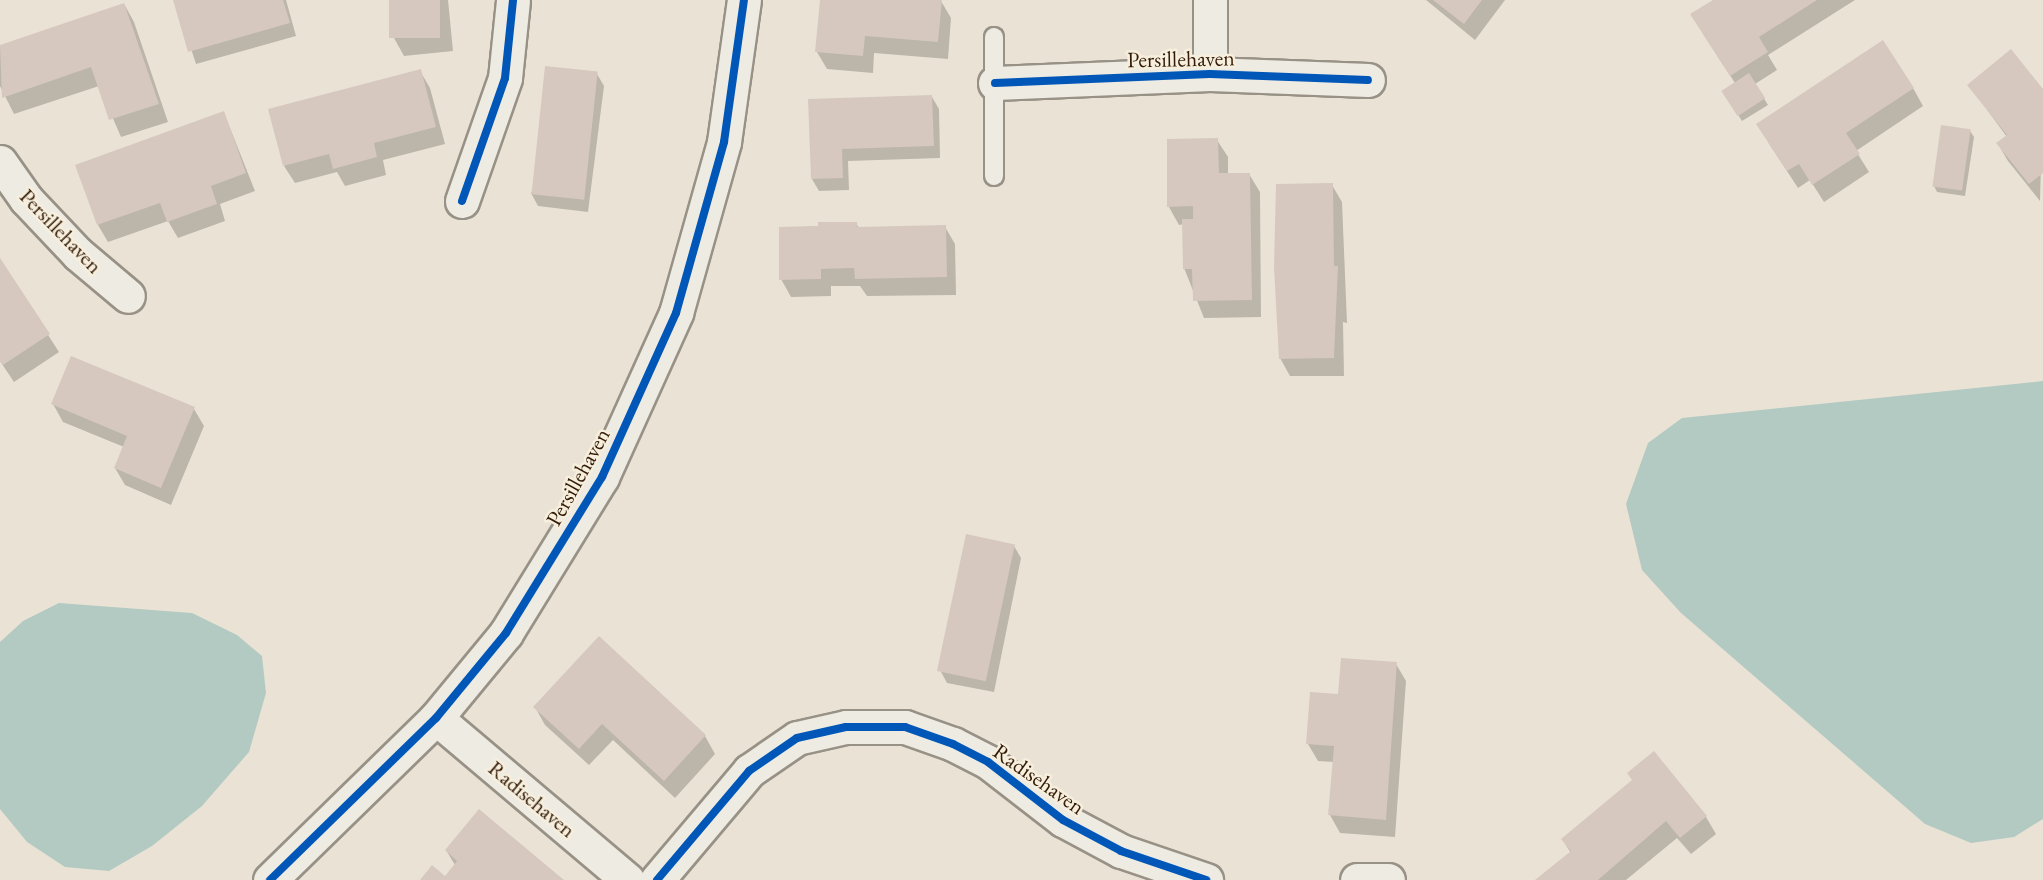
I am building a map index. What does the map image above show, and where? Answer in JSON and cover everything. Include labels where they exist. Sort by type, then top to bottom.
[{"type":"street","points":[[462,201],[505,78],[513,0]]},
{"type":"street","name":"Persillehaven","points":[[270,880],[436,717],[506,633],[602,477],[676,314],[724,142],[744,0]]},
{"type":"street","name":"Persillehaven","points":[[1210,0],[1210,74]]},
{"type":"street","name":"Persillehaven","points":[[995,83],[1210,74],[1368,80]]},
{"type":"street","name":"Persillehaven","points":[[0,162],[48,223],[128,296]]},
{"type":"street","name":"Radisehaven","points":[[436,717],[628,880]]},
{"type":"street","name":"Radisehaven","points":[[657,880],[749,771],[797,738],[846,727],[904,728],[952,744],[988,762],[1073,826],[1121,851],[1206,880]]},
{"type":"street","points":[[1357,880],[1388,880]]},
{"type":"lane","points":[[994,37],[994,176]]},
{"type":"water","points":[[2043,381],[2043,819],[2014,837],[1971,843],[1925,824],[1681,613],[1642,570],[1626,504],[1648,443],[1682,418]]},
{"type":"water","points":[[59,603],[192,613],[237,635],[262,656],[266,693],[249,752],[202,806],[152,846],[109,871],[65,867],[27,842],[0,809],[0,642],[23,621]]},
{"type":"building","points":[[173,0],[283,0],[290,23],[188,52]]},
{"type":"building","points":[[389,0],[440,0],[440,38],[389,38]]},
{"type":"building","points":[[820,0],[942,0],[938,42],[865,36],[863,56],[815,52]]},
{"type":"building","points":[[1433,0],[1482,0],[1464,24]]},
{"type":"building","points":[[1713,0],[1817,0],[1759,37],[1768,52],[1730,76],[1690,14]]},
{"type":"building","points":[[124,3],[159,104],[109,120],[91,67],[2,98],[0,45]]},
{"type":"building","points":[[1883,40],[1914,88],[1846,133],[1860,154],[1812,185],[1799,164],[1787,171],[1756,124]]},
{"type":"building","points":[[2011,49],[2043,89],[2043,173],[2029,184],[1996,143],[2007,135],[1967,85]]},
{"type":"building","points":[[545,66],[598,72],[584,200],[532,194]]},
{"type":"building","points":[[421,69],[436,127],[374,143],[377,157],[333,169],[329,154],[283,166],[268,109]]},
{"type":"building","points":[[1749,73],[1765,98],[1738,116],[1721,91]]},
{"type":"building","points":[[932,95],[934,146],[842,149],[843,178],[811,179],[808,99]]},
{"type":"building","points":[[224,111],[246,173],[211,186],[217,204],[167,222],[160,203],[97,225],[75,165]]},
{"type":"building","points":[[1941,125],[1971,129],[1962,191],[1932,186]]},
{"type":"building","points":[[1218,138],[1219,173],[1250,173],[1252,300],[1193,301],[1192,269],[1183,269],[1182,219],[1193,219],[1193,206],[1167,207],[1167,139]]},
{"type":"building","points":[[1333,183],[1334,266],[1338,266],[1334,358],[1279,359],[1274,267],[1276,184]]},
{"type":"building","points":[[818,222],[857,222],[857,227],[946,225],[947,277],[855,279],[854,268],[821,269],[821,279],[779,280],[779,227],[818,226]]},
{"type":"building","points":[[0,258],[50,334],[3,365],[0,361]]},
{"type":"building","points":[[71,356],[195,407],[161,488],[114,468],[127,436],[51,404]]},
{"type":"building","points":[[966,534],[1015,544],[986,681],[937,671]]},
{"type":"building","points":[[599,636],[706,735],[664,781],[602,724],[579,749],[533,707]]},
{"type":"building","points":[[1341,658],[1397,662],[1386,820],[1328,815],[1334,746],[1306,744],[1310,692],[1338,694]]},
{"type":"building","points":[[1654,751],[1707,816],[1680,838],[1666,821],[1598,880],[1535,880],[1571,851],[1561,839],[1632,780],[1627,773]]},
{"type":"building","points":[[479,809],[564,880],[420,880],[432,865],[445,876],[457,861],[445,850]]},
{"type":"cycle path","points":[[462,201],[505,78],[513,0]]},
{"type":"cycle path","points":[[270,880],[436,718],[506,633],[602,477],[676,313],[724,142],[744,0]]},
{"type":"cycle path","points":[[995,83],[1210,74],[1368,80]]},
{"type":"cycle path","points":[[657,880],[749,771],[797,738],[846,727],[905,727],[953,744],[988,762],[1063,820],[1121,851],[1206,880]]}]
